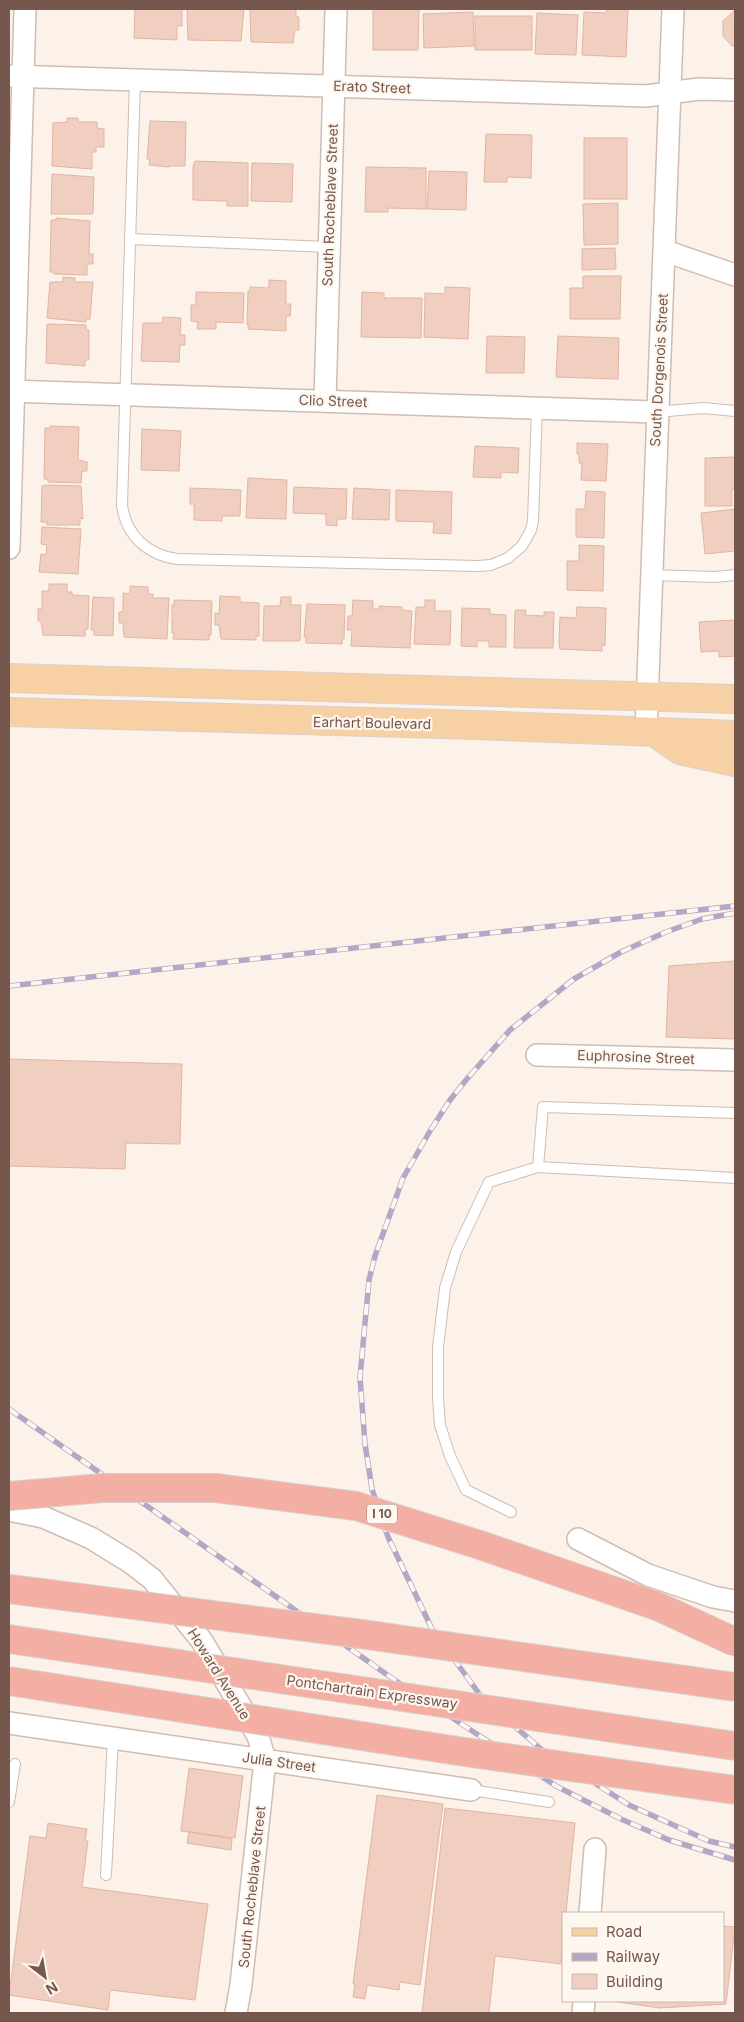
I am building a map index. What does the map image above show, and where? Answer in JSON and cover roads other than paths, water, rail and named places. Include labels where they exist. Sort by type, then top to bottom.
[{"type":"highway","name":"I 10","points":[[9,1496],[103,1488],[216,1488],[356,1506],[480,1545],[657,1606],[735,1642]]},
{"type":"highway","points":[[9,1588],[361,1634],[735,1687]]},
{"type":"highway","name":"Pontchartrain Expressway","points":[[9,1639],[735,1746]]},
{"type":"highway","points":[[9,1681],[449,1749],[735,1790]]},
{"type":"main road","points":[[9,678],[735,699]]},
{"type":"main road","points":[[318,721],[320,688]]},
{"type":"main road","name":"Earhart Boulevard","points":[[9,712],[735,735]]},
{"type":"main road","points":[[650,732],[680,750],[735,762]]},
{"type":"street","points":[[9,548],[16,76],[25,9]]},
{"type":"street","name":"South Rocheblave Street","points":[[325,401],[336,9]]},
{"type":"street","name":"South Dorgenois Street","points":[[650,732],[648,696],[656,412],[665,251],[673,9]]},
{"type":"street","name":"Erato Street","points":[[16,76],[646,96],[699,89],[735,90]]},
{"type":"street","points":[[665,251],[735,275]]},
{"type":"street","name":"Clio Street","points":[[11,391],[656,412]]},
{"type":"street","name":"Euphrosine Street","points":[[537,1054],[735,1060]]},
{"type":"street","name":"Howard Avenue","points":[[9,1510],[43,1517],[90,1538],[130,1562],[152,1578],[202,1641],[258,1736],[265,1760]]},
{"type":"street","points":[[578,1538],[648,1575],[713,1597],[735,1601]]},
{"type":"street","name":"Julia Street","points":[[9,1723],[471,1790]]},
{"type":"street","name":"South Rocheblave Street","points":[[236,2013],[242,1975],[265,1760]]},
{"type":"street","points":[[590,1912],[595,1849]]},
{"type":"lane","points":[[135,80],[122,505],[125,520],[132,533],[145,547],[163,556],[178,559],[478,566],[500,562],[522,546],[532,526],[536,408]]},
{"type":"lane","points":[[130,239],[329,247]]},
{"type":"lane","points":[[656,412],[703,408],[735,411]]},
{"type":"lane","points":[[651,576],[735,576]]},
{"type":"lane","points":[[538,1168],[543,1107],[735,1113]]},
{"type":"lane","points":[[511,1512],[466,1490],[450,1456],[439,1416],[438,1347],[445,1288],[456,1252],[489,1182],[538,1168],[735,1178]]},
{"type":"lane","points":[[106,1875],[113,1738]]},
{"type":"lane","points":[[9,1802],[15,1764]]},
{"type":"lane","name":"Julia Street","points":[[471,1790],[549,1802]]},
{"type":"railway","points":[[9,986],[735,906]]},
{"type":"railway","points":[[735,913],[702,919],[666,932],[621,952],[574,979],[510,1030],[466,1080],[450,1100],[430,1131],[403,1178],[375,1256],[369,1280],[360,1377],[365,1444],[372,1489],[388,1537],[432,1629],[483,1699],[541,1749],[629,1805],[709,1841],[735,1847]]},
{"type":"railway","points":[[9,1409],[396,1681],[556,1786],[621,1819],[669,1840],[735,1860]]}]
